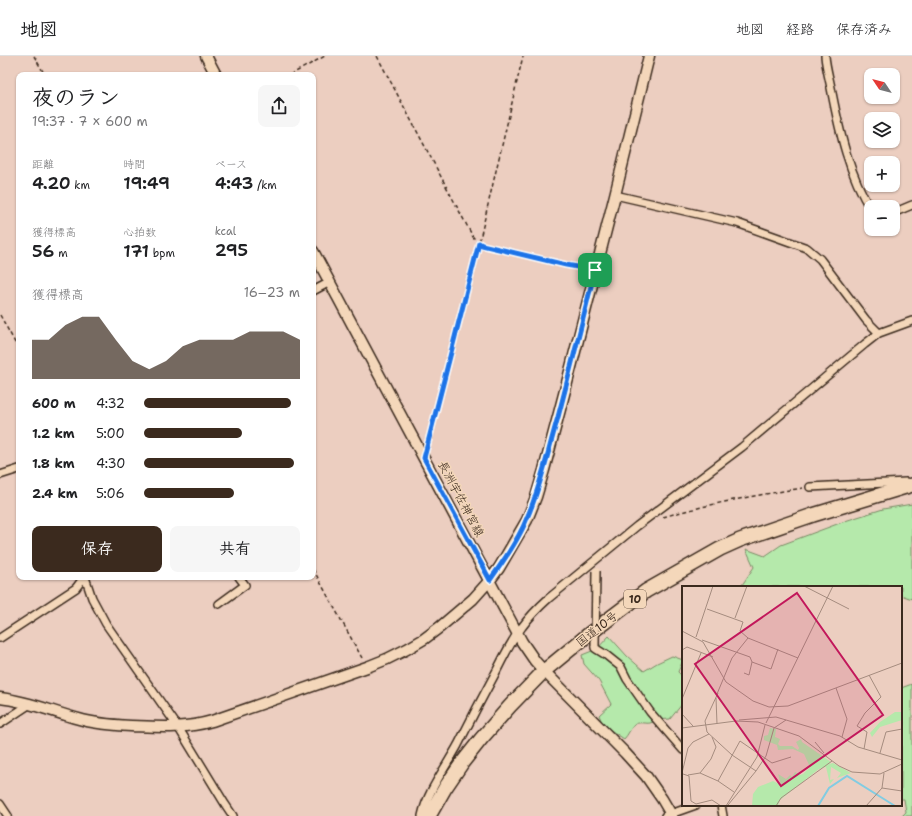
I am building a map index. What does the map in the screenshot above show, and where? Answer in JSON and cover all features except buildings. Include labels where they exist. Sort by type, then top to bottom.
[{"type":"highway","name":"国道10号","points":[[429,816],[452,777],[471,751],[510,706],[544,671],[589,634],[646,591],[720,549],[740,540],[912,484]]},
{"type":"street","points":[[206,56],[214,72]]},
{"type":"street","points":[[0,698],[30,704],[77,719],[100,724],[178,727],[196,725],[212,721],[387,659],[424,639],[473,599],[499,568],[514,544],[527,520],[536,497],[568,379],[649,56]]},
{"type":"street","points":[[825,56],[848,163],[865,200]]},
{"type":"street","points":[[615,195],[737,223],[807,248],[820,259],[866,320],[880,333]]},
{"type":"street","points":[[900,210],[912,205]]},
{"type":"street","name":"長洲宇佐神宮線","points":[[316,256],[529,653],[544,671],[646,776],[662,799],[669,815]]},
{"type":"street","points":[[316,290],[330,282]]},
{"type":"street","points":[[422,816],[424,806],[457,746],[475,709],[517,633],[528,619],[549,598],[654,513],[742,446],[865,344],[880,333],[912,321]]},
{"type":"street","points":[[0,475],[16,470]]},
{"type":"street","points":[[810,487],[912,484]]},
{"type":"street","points":[[597,559],[595,648],[621,667],[627,679],[650,712],[682,749]]},
{"type":"street","points":[[0,638],[76,588],[82,580]]},
{"type":"street","points":[[85,580],[92,598],[106,624],[178,727],[232,816]]},
{"type":"street","points":[[219,604],[245,585],[241,580]]},
{"type":"street","points":[[0,724],[30,704]]},
{"type":"street","points":[[0,804],[8,816]]},
{"type":"street","points":[[669,815],[693,806]]},
{"type":"street","points":[[721,806],[723,816]]},
{"type":"path","points":[[34,56],[43,72]]},
{"type":"path","points":[[296,72],[325,56]]},
{"type":"path","points":[[377,56],[473,237],[479,243],[482,245],[566,265],[595,270]]},
{"type":"path","points":[[424,458],[479,243],[523,56]]},
{"type":"path","points":[[0,315],[16,344]]},
{"type":"path","points":[[660,518],[698,507],[810,487]]},
{"type":"path","points":[[316,574],[366,667]]},
{"type":"green space","points":[[912,504],[912,599],[902,595],[902,586],[742,585],[754,567],[746,549],[765,556],[781,545],[848,520],[883,509]]},
{"type":"green space","points":[[609,636],[627,656],[644,671],[672,656],[682,660],[678,672],[682,676],[682,704],[670,719],[634,725],[624,739],[603,725],[599,715],[611,704],[599,681],[584,664],[582,655],[597,649]]},
{"type":"green space","points":[[912,684],[912,816],[902,816],[906,812],[904,799],[902,799],[902,727],[905,725],[902,718],[902,688]]},
{"type":"route","points":[[479,243],[482,245],[566,265],[595,270],[568,379],[536,497],[527,520],[514,544],[490,580],[424,458],[479,243]]}]
